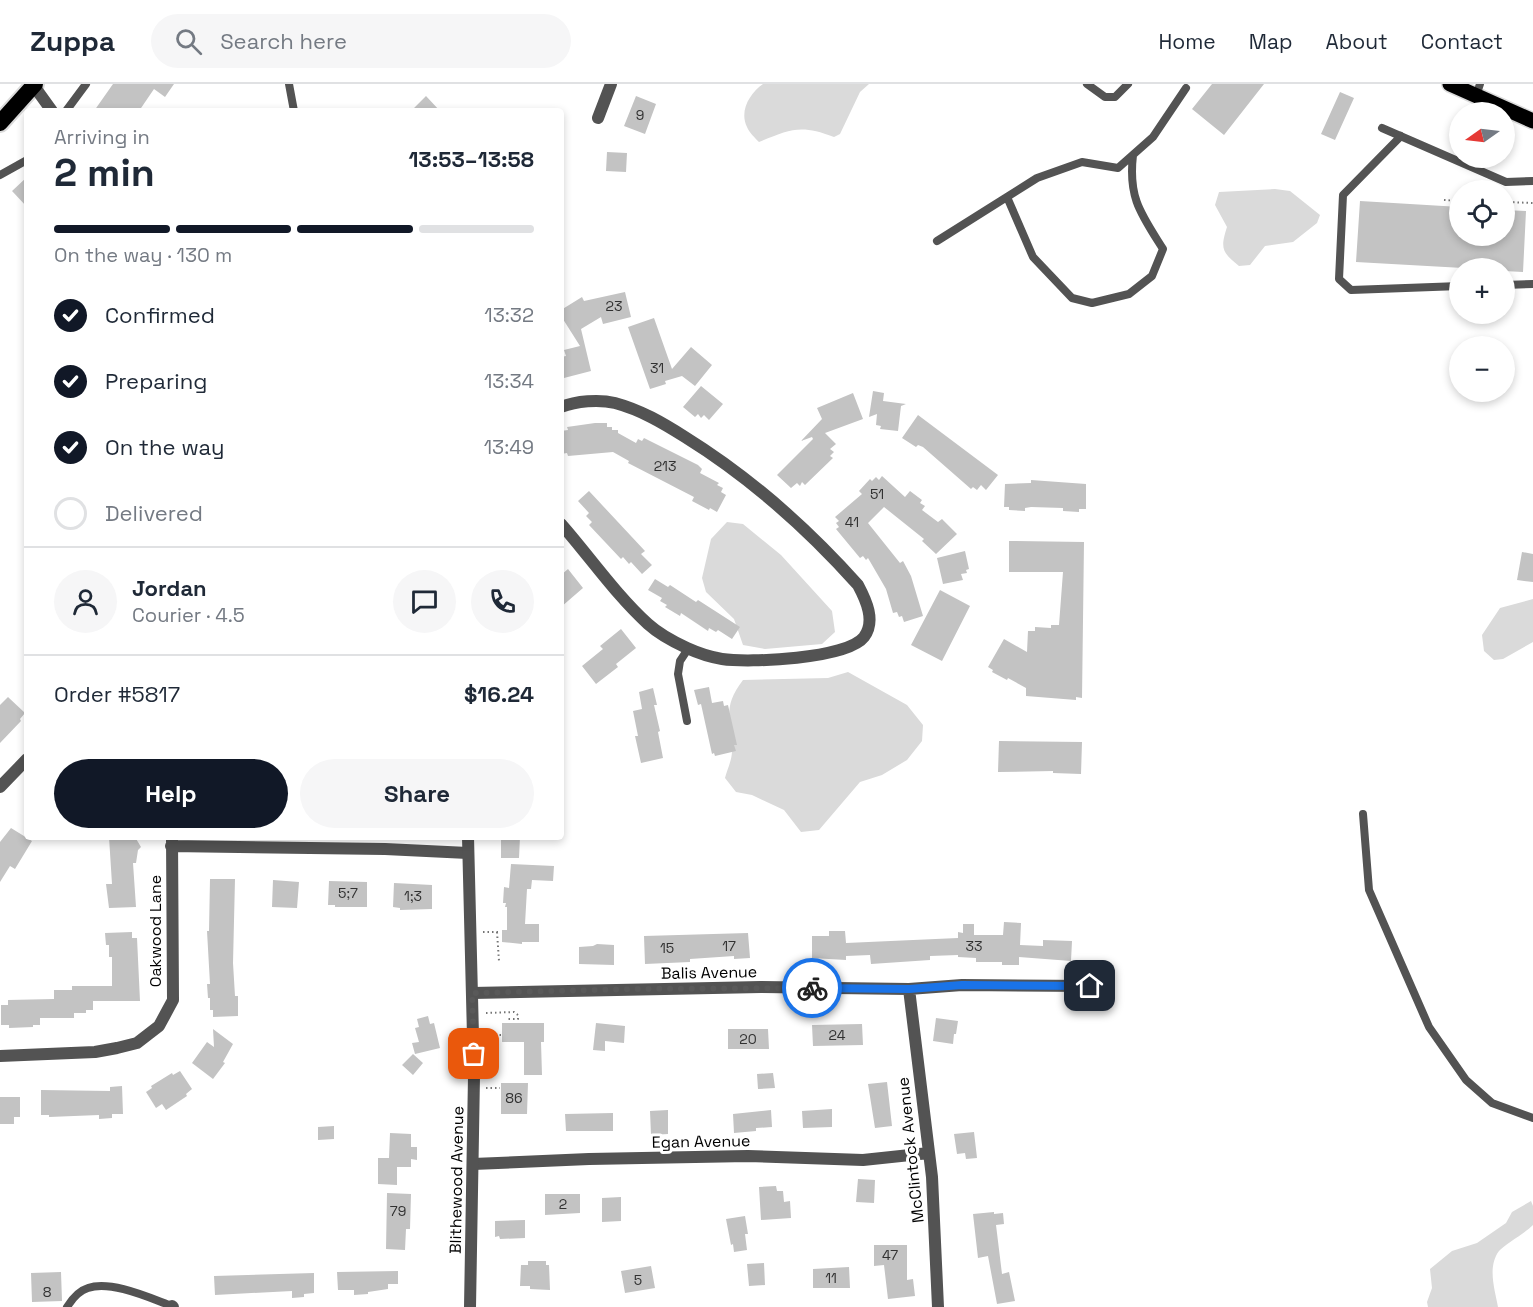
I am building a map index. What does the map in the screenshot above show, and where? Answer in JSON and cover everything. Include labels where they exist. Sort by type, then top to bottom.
[{"type":"highway","points":[[0,123],[35,85]]},
{"type":"main road","points":[[1450,84],[1478,90],[1533,120]]},
{"type":"street","points":[[598,118],[611,84]]},
{"type":"street","points":[[35,85],[50,108]]},
{"type":"street","points":[[564,406],[582,402],[613,402],[651,416],[711,453],[774,500],[858,585],[865,597],[870,618],[865,635],[848,648],[774,660],[722,659],[688,649],[649,625],[564,528]]},
{"type":"street","points":[[0,787],[24,762]]},
{"type":"street","name":"Blithewood Avenue","points":[[468,840],[473,1164],[470,1307]]},
{"type":"street","name":"Oakwood Lane","points":[[0,1056],[94,1052],[117,1048],[137,1043],[159,1026],[173,1000],[171,842],[468,854]]},
{"type":"street","name":"Balis Avenue","points":[[472,993],[761,987],[909,989],[962,985],[1090,986]]},
{"type":"street","name":"McClintock Avenue","points":[[909,989],[929,1153],[939,1307]]},
{"type":"street","name":"Egan Avenue","points":[[473,1164],[748,1156],[863,1160],[929,1153]]},
{"type":"lane","points":[[68,108],[86,84]]},
{"type":"lane","points":[[289,84],[293,108]]},
{"type":"lane","points":[[1088,84],[1105,96],[1115,97],[1128,84]]},
{"type":"lane","points":[[937,241],[1036,178],[1082,162],[1118,168],[1153,137],[1185,85]]},
{"type":"lane","points":[[1382,128],[1506,182],[1533,181]]},
{"type":"lane","points":[[1401,136],[1343,195],[1339,279],[1351,290],[1449,286]]},
{"type":"lane","points":[[1007,197],[1033,257],[1072,298],[1092,303],[1129,294],[1152,276],[1163,249],[1139,212],[1130,177],[1133,155]]},
{"type":"lane","points":[[0,175],[24,162]]},
{"type":"lane","points":[[1515,285],[1533,284]]},
{"type":"lane","points":[[687,721],[678,674],[680,661],[688,649]]},
{"type":"lane","points":[[1363,814],[1369,890],[1429,1027],[1466,1080],[1492,1103],[1533,1118]]},
{"type":"lane","points":[[67,1307],[75,1295],[88,1287],[131,1291],[173,1306]]},
{"type":"path","points":[[1444,200],[1449,200]]},
{"type":"path","points":[[1515,202],[1533,203]]},
{"type":"path","points":[[483,932],[499,932],[500,961]]},
{"type":"path","points":[[483,1013],[514,1012],[518,1015],[518,1019],[507,1019]]},
{"type":"path","points":[[483,1035],[502,1035]]},
{"type":"path","points":[[484,1088],[500,1088]]},
{"type":"shaded area","points":[[763,84],[869,84],[860,92],[840,134],[834,137],[804,129],[788,131],[759,142],[748,129],[744,115],[750,97]]},
{"type":"shaded area","points":[[1275,189],[1290,191],[1320,215],[1317,223],[1293,242],[1265,246],[1250,265],[1239,266],[1224,250],[1227,227],[1215,205],[1219,192]]},
{"type":"shaded area","points":[[727,522],[743,524],[781,555],[832,611],[835,632],[822,644],[765,649],[743,645],[734,619],[706,592],[702,578],[711,539]]},
{"type":"shaded area","points":[[1533,599],[1533,642],[1503,659],[1494,660],[1484,651],[1482,635],[1500,608]]},
{"type":"shaded area","points":[[848,672],[907,705],[923,725],[922,741],[907,760],[882,775],[860,782],[819,830],[801,832],[784,810],[752,795],[736,792],[725,778],[732,754],[729,714],[732,699],[743,680],[828,678]]},
{"type":"shaded area","points":[[1531,1201],[1533,1225],[1502,1248],[1495,1257],[1493,1279],[1498,1307],[1428,1307],[1427,1302],[1432,1288],[1430,1269],[1452,1251],[1477,1243],[1506,1223],[1512,1212]]},
{"type":"building","points":[[113,84],[174,84],[165,97],[154,89],[141,108],[96,108]]},
{"type":"building","points":[[1212,84],[1264,84],[1224,135],[1192,109]]},
{"type":"building","points":[[1340,92],[1354,98],[1335,140],[1321,134]]},
{"type":"building","points":[[426,96],[437,108],[414,108]]},
{"type":"building","points":[[636,96],[656,104],[645,134],[624,126]]},
{"type":"building","points":[[607,152],[627,153],[626,172],[606,171]]},
{"type":"building","points":[[24,180],[24,204],[12,191]]},
{"type":"building","points":[[1360,201],[1449,206],[1449,246],[1515,246],[1515,210],[1526,211],[1523,272],[1515,272],[1515,258],[1449,258],[1449,267],[1356,262]]},
{"type":"building","points":[[625,292],[631,317],[603,324],[601,317],[581,329],[591,371],[564,378],[564,356],[566,356],[564,350],[580,346],[564,321],[564,308],[582,297],[584,301]]},
{"type":"building","points":[[654,318],[672,369],[691,347],[712,365],[695,386],[682,376],[650,389],[628,327]]},
{"type":"building","points":[[701,386],[723,404],[709,420],[704,415],[701,418],[698,414],[695,417],[683,407]]},
{"type":"building","points":[[873,391],[884,393],[883,401],[906,404],[901,406],[898,431],[880,429],[881,426],[876,425],[877,414],[869,417]]},
{"type":"building","points":[[853,393],[863,419],[825,433],[836,444],[830,449],[834,452],[830,456],[833,458],[805,485],[802,482],[800,486],[797,483],[791,488],[777,475],[813,439],[812,437],[801,441],[822,419],[817,408]]},
{"type":"building","points":[[918,415],[998,475],[986,490],[981,485],[977,490],[973,487],[971,489],[923,447],[918,445],[916,447],[902,438]]},
{"type":"building","points":[[607,423],[607,427],[618,430],[618,433],[636,443],[638,439],[642,441],[644,438],[698,465],[702,469],[700,473],[719,483],[717,485],[723,488],[721,492],[726,495],[717,512],[692,501],[694,497],[628,463],[629,461],[613,452],[568,456],[567,453],[564,454],[564,431],[568,430],[567,427]]},
{"type":"building","points":[[882,476],[905,497],[910,491],[922,500],[920,503],[925,506],[922,510],[938,522],[942,519],[957,534],[936,554],[922,541],[924,539],[884,507],[868,523],[900,563],[903,561],[911,576],[923,616],[904,622],[902,616],[899,617],[897,612],[893,613],[886,589],[868,558],[866,560],[863,556],[860,558],[836,529],[839,527],[836,523],[839,521],[835,517],[862,494],[859,491],[870,479],[872,481],[876,477],[879,480]]},
{"type":"building","points":[[1031,480],[1086,484],[1086,509],[1079,509],[1079,512],[1063,511],[1063,508],[1031,507],[1025,508],[1025,511],[1009,510],[1009,507],[1004,507],[1005,484],[1031,483]]},
{"type":"building","points":[[589,491],[645,551],[641,554],[652,565],[642,574],[631,562],[629,564],[623,557],[621,559],[589,525],[592,522],[586,516],[589,513],[578,501]]},
{"type":"building","points":[[1009,541],[1084,542],[1082,698],[1076,697],[1076,700],[1026,696],[1026,688],[992,672],[993,670],[988,667],[1004,639],[1027,652],[1028,631],[1035,631],[1035,627],[1051,628],[1051,625],[1059,625],[1063,572],[1009,572]]},
{"type":"building","points":[[965,551],[969,569],[966,570],[967,573],[961,574],[963,580],[943,584],[937,558]]},
{"type":"building","points":[[1522,552],[1533,554],[1533,582],[1517,580]]},
{"type":"building","points":[[568,569],[583,588],[564,604],[564,572]]},
{"type":"building","points":[[655,579],[668,587],[670,585],[696,602],[698,600],[740,627],[732,639],[718,630],[716,632],[709,628],[708,631],[681,613],[680,616],[665,607],[667,605],[660,601],[662,598],[648,590]]},
{"type":"building","points":[[940,590],[970,606],[942,661],[911,645]]},
{"type":"building","points":[[621,629],[636,648],[616,664],[618,667],[596,684],[582,666],[603,649],[600,646]]},
{"type":"building","points":[[709,687],[712,703],[723,701],[724,706],[728,705],[737,745],[734,745],[736,751],[715,756],[714,753],[712,754],[701,704],[698,705],[694,690]]},
{"type":"building","points":[[653,688],[663,758],[641,763],[635,736],[638,736],[633,711],[642,709],[639,692]]},
{"type":"building","points":[[8,697],[24,714],[21,721],[0,743],[0,705]]},
{"type":"building","points":[[999,741],[1082,742],[1081,774],[1053,773],[1053,771],[998,772]]},
{"type":"building","points":[[11,828],[24,836],[24,840],[32,841],[15,869],[10,866],[0,882],[0,842]]},
{"type":"building","points":[[109,840],[137,840],[141,847],[138,850],[136,863],[133,863],[136,907],[109,908],[106,884],[112,884]]},
{"type":"building","points":[[501,840],[520,840],[519,858],[501,858]]},
{"type":"building","points":[[511,864],[554,866],[553,881],[532,880],[531,889],[527,889],[525,924],[539,924],[539,942],[522,942],[522,944],[502,942],[502,930],[507,930],[507,907],[505,907],[506,903],[503,903],[504,887],[509,888]]},
{"type":"building","points":[[210,879],[235,879],[233,963],[235,996],[238,996],[238,1016],[213,1017],[213,1010],[210,1010],[207,984],[210,984],[207,931],[209,931]]},
{"type":"building","points":[[273,880],[299,882],[297,908],[272,907]]},
{"type":"building","points":[[329,881],[367,882],[367,907],[328,905]]},
{"type":"building","points":[[394,883],[432,885],[432,909],[400,910],[400,908],[393,907]]},
{"type":"building","points":[[1004,922],[1021,923],[1020,945],[1043,946],[1043,940],[1072,941],[1071,961],[1019,957],[1019,965],[1002,965],[1002,962],[976,962],[976,958],[958,957],[958,955],[930,956],[930,960],[871,964],[870,955],[846,956],[846,960],[812,958],[812,936],[829,936],[829,931],[845,931],[846,943],[958,938],[958,932],[963,933],[963,924],[974,924],[974,935],[1003,935]]},
{"type":"building","points":[[132,932],[132,938],[137,938],[140,1001],[93,1001],[93,1010],[86,1010],[86,1013],[74,1013],[74,1018],[40,1018],[40,1025],[33,1025],[33,1027],[9,1028],[9,1025],[1,1025],[1,1005],[8,1005],[8,1000],[54,999],[54,990],[72,990],[72,986],[112,986],[112,957],[109,957],[109,945],[106,945],[105,933]]},
{"type":"building","points":[[748,933],[750,958],[734,959],[734,956],[690,959],[690,962],[645,964],[644,936]]},
{"type":"building","points":[[597,944],[614,945],[614,965],[579,964],[579,947]]},
{"type":"building","points":[[428,1016],[430,1024],[434,1023],[440,1048],[415,1054],[412,1043],[419,1042],[415,1028],[419,1027],[417,1019]]},
{"type":"building","points":[[936,1018],[958,1021],[953,1044],[933,1041]]},
{"type":"building","points":[[502,1023],[544,1023],[544,1042],[541,1042],[542,1075],[524,1075],[524,1042],[502,1042]]},
{"type":"building","points":[[596,1023],[625,1026],[624,1043],[605,1041],[605,1051],[593,1050]]},
{"type":"building","points":[[862,1024],[863,1045],[813,1046],[812,1025]]},
{"type":"building","points":[[213,1029],[233,1044],[223,1062],[225,1063],[213,1079],[192,1063],[207,1042],[214,1047]]},
{"type":"building","points":[[728,1029],[768,1029],[769,1049],[728,1049]]},
{"type":"building","points":[[413,1054],[423,1063],[413,1075],[402,1065]]},
{"type":"building","points":[[180,1071],[192,1089],[186,1094],[187,1096],[166,1110],[162,1104],[156,1108],[146,1092],[152,1088],[151,1086],[172,1073],[173,1075]]},
{"type":"building","points":[[773,1073],[775,1088],[758,1089],[757,1074]]},
{"type":"building","points":[[887,1082],[892,1126],[875,1128],[868,1084]]},
{"type":"building","points":[[501,1083],[528,1083],[527,1114],[501,1114]]},
{"type":"building","points":[[122,1086],[123,1114],[112,1114],[112,1118],[99,1119],[99,1115],[49,1117],[49,1115],[41,1115],[41,1090],[110,1091],[110,1087]]},
{"type":"building","points":[[0,1097],[20,1097],[20,1117],[14,1117],[14,1124],[0,1124]]},
{"type":"building","points":[[832,1109],[832,1127],[803,1128],[802,1111]]},
{"type":"building","points":[[668,1110],[668,1134],[651,1135],[650,1111]]},
{"type":"building","points":[[771,1110],[772,1127],[734,1133],[733,1114]]},
{"type":"building","points":[[613,1113],[613,1131],[566,1131],[565,1114]]},
{"type":"building","points":[[334,1126],[334,1139],[318,1140],[318,1127]]},
{"type":"building","points":[[974,1132],[977,1158],[966,1159],[965,1153],[957,1154],[954,1134]]},
{"type":"building","points":[[390,1133],[411,1134],[411,1147],[417,1147],[417,1160],[411,1159],[411,1167],[397,1167],[397,1185],[378,1184],[378,1158],[389,1158]]},
{"type":"building","points":[[858,1179],[875,1180],[874,1203],[856,1202]]},
{"type":"building","points":[[776,1186],[777,1191],[783,1191],[784,1202],[790,1201],[791,1218],[761,1220],[759,1187]]},
{"type":"building","points":[[387,1193],[411,1194],[410,1229],[406,1229],[405,1250],[386,1249]]},
{"type":"building","points":[[545,1194],[580,1194],[580,1213],[545,1215]]},
{"type":"building","points":[[621,1197],[621,1221],[602,1222],[602,1198]]},
{"type":"building","points":[[994,1212],[994,1214],[1003,1213],[1004,1224],[996,1225],[1002,1274],[1009,1272],[1015,1301],[997,1304],[988,1256],[978,1258],[973,1214]]},
{"type":"building","points":[[745,1216],[748,1234],[745,1234],[747,1250],[734,1252],[726,1219]]},
{"type":"building","points":[[525,1220],[525,1238],[500,1239],[499,1236],[495,1237],[495,1221]]},
{"type":"building","points":[[874,1245],[907,1245],[907,1280],[913,1279],[915,1296],[888,1299],[884,1265],[874,1266]]},
{"type":"building","points":[[528,1261],[546,1261],[546,1265],[549,1265],[550,1290],[520,1286],[521,1265],[528,1265]]},
{"type":"building","points":[[764,1263],[765,1285],[749,1286],[747,1264]]},
{"type":"building","points":[[651,1266],[655,1288],[625,1293],[621,1271]]},
{"type":"building","points":[[849,1267],[850,1288],[813,1288],[813,1269]]},
{"type":"building","points":[[398,1271],[398,1284],[388,1284],[388,1289],[354,1295],[354,1290],[338,1290],[337,1272]]},
{"type":"building","points":[[61,1272],[62,1301],[32,1302],[31,1273]]},
{"type":"building","points":[[314,1273],[314,1293],[304,1294],[304,1297],[292,1298],[292,1291],[215,1295],[214,1276]]},
{"type":"way so far","points":[[474,1054],[472,993],[812,988]]},
{"type":"route","points":[[812,988],[909,989],[962,985],[1090,986]]}]
